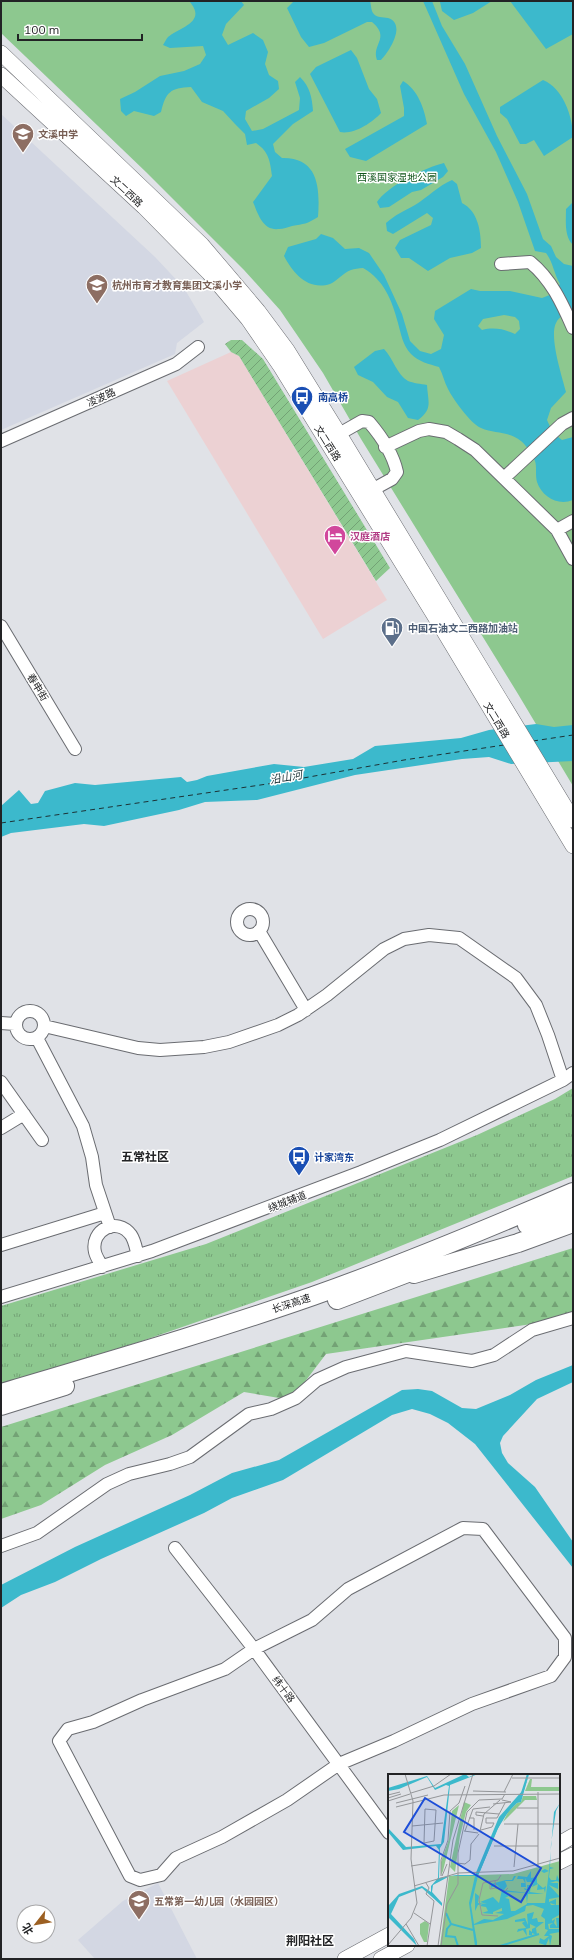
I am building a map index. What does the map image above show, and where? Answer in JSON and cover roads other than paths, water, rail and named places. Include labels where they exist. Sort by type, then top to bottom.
[{"type":"highway","name":"长深高速","points":[[1,1393],[146,1350],[313,1296],[465,1239],[573,1192]]},
{"type":"highway","name":"长深高速","points":[[1,1406],[307,1311],[385,1283],[573,1206]]},
{"type":"highway","points":[[385,1283],[518,1243],[573,1224]]},
{"type":"main road","name":"文二西路","points":[[1,53],[207,250],[258,311],[287,350],[339,434],[467,658]]},
{"type":"main road","name":"文二西路","points":[[1,75],[144,207],[209,273],[248,319],[281,367],[467,658],[564,814],[573,846]]},
{"type":"main road","points":[[560,1843],[573,1836]]},
{"type":"main road","points":[[560,1862],[573,1855]]},
{"type":"main road","points":[[345,1959],[388,1936]]},
{"type":"main road","points":[[381,1959],[405,1946]]},
{"type":"street","points":[[501,264],[530,262],[549,280],[571,323]]},
{"type":"street","name":"凌波路","points":[[1,441],[169,367],[198,347]]},
{"type":"street","points":[[504,478],[562,424],[573,418]]},
{"type":"street","points":[[339,434],[362,421],[369,422],[385,447],[395,464],[397,472],[392,479],[372,490]]},
{"type":"street","points":[[385,447],[419,431],[437,430],[446,432],[475,450],[557,530],[573,559]]},
{"type":"street","points":[[557,530],[573,521]]},
{"type":"street","name":"春申街","points":[[1,626],[75,749]]},
{"type":"street","points":[[259,931],[306,1010]]},
{"type":"street","points":[[44,1026],[138,1048],[160,1050],[204,1047],[229,1042],[278,1025],[306,1010],[384,949],[404,939],[429,935],[459,938],[516,978],[532,999],[548,1035],[563,1080]]},
{"type":"street","points":[[31,1010],[42,1017],[44,1026],[41,1035],[37,1038],[28,1040],[20,1036],[15,1024],[22,1013],[31,1010]]},
{"type":"street","points":[[1,1023],[15,1024]]},
{"type":"street","points":[[37,1038],[83,1126],[92,1156],[96,1185],[110,1227]]},
{"type":"street","name":"绕城辅道","points":[[1,1297],[138,1256],[361,1172],[440,1140],[563,1080],[573,1072]]},
{"type":"street","points":[[1,1082],[42,1140]]},
{"type":"street","points":[[1,1128],[24,1114]]},
{"type":"street","points":[[1,1245],[105,1213]]},
{"type":"street","points":[[102,1267],[95,1252],[95,1240],[100,1231],[110,1227],[122,1227],[130,1234],[138,1256]]},
{"type":"street","points":[[1,1546],[37,1533],[107,1484],[129,1474],[170,1464],[190,1457],[249,1414],[271,1409],[296,1398],[317,1380],[346,1366],[406,1351],[472,1361],[494,1355],[532,1330],[573,1318]]},
{"type":"street","points":[[463,1528],[483,1529],[565,1638],[565,1657],[551,1676],[472,1704],[394,1741],[339,1764],[287,1800],[261,1815],[222,1837],[176,1858],[161,1875],[140,1880],[130,1876],[59,1741],[68,1729],[93,1722],[142,1700],[225,1669],[254,1649],[312,1620],[348,1589],[463,1528]]},
{"type":"street","name":"纬十路","points":[[175,1548],[254,1649],[388,1832]]},
{"type":"water","points":[[189,1],[241,1],[244,5],[226,24],[222,35],[228,45],[253,33],[263,40],[268,52],[265,64],[269,75],[278,81],[279,89],[269,98],[246,111],[245,119],[252,131],[263,129],[299,110],[300,98],[295,82],[300,77],[308,88],[313,111],[293,124],[273,144],[275,152],[282,158],[294,159],[304,163],[315,177],[319,206],[318,217],[305,223],[281,229],[273,229],[262,221],[253,202],[272,176],[266,153],[256,143],[247,145],[245,134],[223,111],[202,102],[191,87],[170,92],[165,100],[161,112],[154,116],[134,111],[126,116],[121,111],[120,99],[135,92],[160,76],[184,71],[200,64],[206,55],[203,46],[170,48],[163,45],[168,37],[185,27],[194,19],[194,8]]},
{"type":"water","points":[[294,1],[370,1],[374,15],[388,18],[393,21],[396,26],[395,38],[392,45],[381,60],[377,60],[376,54],[380,32],[372,22],[367,22],[324,43],[309,47],[301,37],[287,8]]},
{"type":"water","points":[[423,1],[432,1],[442,26],[465,64],[497,136],[527,194],[543,239],[551,246],[556,257],[564,264],[573,266],[573,309],[559,318],[554,329],[555,347],[566,392],[551,408],[547,420],[553,433],[562,440],[573,437],[573,500],[567,502],[551,499],[539,487],[536,477],[535,461],[523,443],[507,434],[486,430],[477,426],[467,417],[454,399],[439,367],[421,361],[411,354],[403,340],[390,299],[376,278],[363,268],[348,271],[330,284],[322,286],[315,285],[302,279],[292,269],[284,256],[288,247],[316,239],[321,234],[333,238],[345,249],[359,248],[369,253],[384,275],[402,314],[410,341],[420,351],[431,354],[441,349],[444,335],[434,319],[435,311],[471,289],[480,291],[510,291],[542,298],[552,294],[560,284],[550,260],[546,253],[535,251],[518,202],[496,152],[464,94]],"holes":[[[504,315],[515,317],[519,321],[520,329],[515,334],[499,329],[482,330],[478,326],[483,319]]]},
{"type":"water","points":[[492,1],[473,13],[454,20],[442,11],[440,2]]},
{"type":"water","points":[[510,1],[573,1],[573,34],[546,49]]},
{"type":"water","points":[[351,50],[357,58],[369,89],[377,99],[381,113],[373,121],[356,130],[351,132],[340,132],[310,74],[316,67]]},
{"type":"water","points":[[543,80],[556,89],[566,104],[573,129],[573,137],[544,156],[534,140],[526,144],[520,144],[507,119],[500,113],[500,107]]},
{"type":"water","points":[[403,81],[413,89],[420,100],[427,124],[366,161],[350,157],[345,149],[404,116],[400,86]]},
{"type":"water","points":[[444,163],[448,171],[443,177],[421,190],[412,192],[389,207],[380,208],[377,202],[397,184],[417,173]]},
{"type":"water","points":[[452,180],[457,184],[462,203],[472,211],[478,222],[481,248],[472,253],[450,258],[428,271],[409,258],[401,258],[395,248],[400,240],[431,225],[433,218],[427,213],[393,234],[387,231],[386,223],[396,215],[420,202],[442,185]]},
{"type":"water","points":[[573,202],[573,245],[568,237],[566,228],[566,209]]},
{"type":"water","points":[[384,349],[404,378],[410,382],[427,385],[429,401],[428,409],[418,420],[408,418],[398,402],[387,397],[373,382],[358,375],[354,367],[375,351]]},
{"type":"water","name":"沿山河","points":[[536,724],[554,727],[573,725],[573,761],[511,764],[489,757],[462,759],[355,775],[257,800],[205,802],[179,810],[104,826],[84,824],[11,833],[1,837],[1,806],[19,790],[31,804],[38,803],[45,791],[75,783],[95,785],[181,777],[187,782],[207,776],[274,764],[304,767],[353,759],[375,746],[461,738],[489,730]]},
{"type":"water","points":[[573,1365],[573,1382],[537,1399],[503,1436],[500,1443],[502,1453],[508,1463],[535,1487],[573,1542],[573,1568],[475,1444],[448,1423],[430,1414],[412,1409],[392,1415],[283,1480],[232,1498],[204,1513],[101,1559],[55,1582],[21,1595],[1,1608],[1,1585],[75,1547],[190,1495],[232,1473],[279,1460],[402,1390],[418,1389],[432,1391],[462,1408],[476,1409],[510,1395],[536,1380]]},
{"type":"place","name":"文溪中学","points":[[23,154]]},
{"type":"place","name":"杭州市育才教育集团文溪小学","points":[[97,304]]},
{"type":"place","name":"南高桥","points":[[302,416]]},
{"type":"place","name":"汉庭酒店","points":[[335,556]]},
{"type":"place","name":"中国石油文二西路加油站","points":[[392,648]]},
{"type":"place","name":"计家湾东","points":[[299,1176]]},
{"type":"place","name":"五常第一幼儿园（水园园区）","points":[[139,1920]]},
{"type":"district","name":"五常社区","points":[[145,1157]]},
{"type":"district","name":"荆阳社区","points":[[310,1941]]},
{"type":"park label","name":"西溪国家湿地公园","points":[[397,177]]}]
